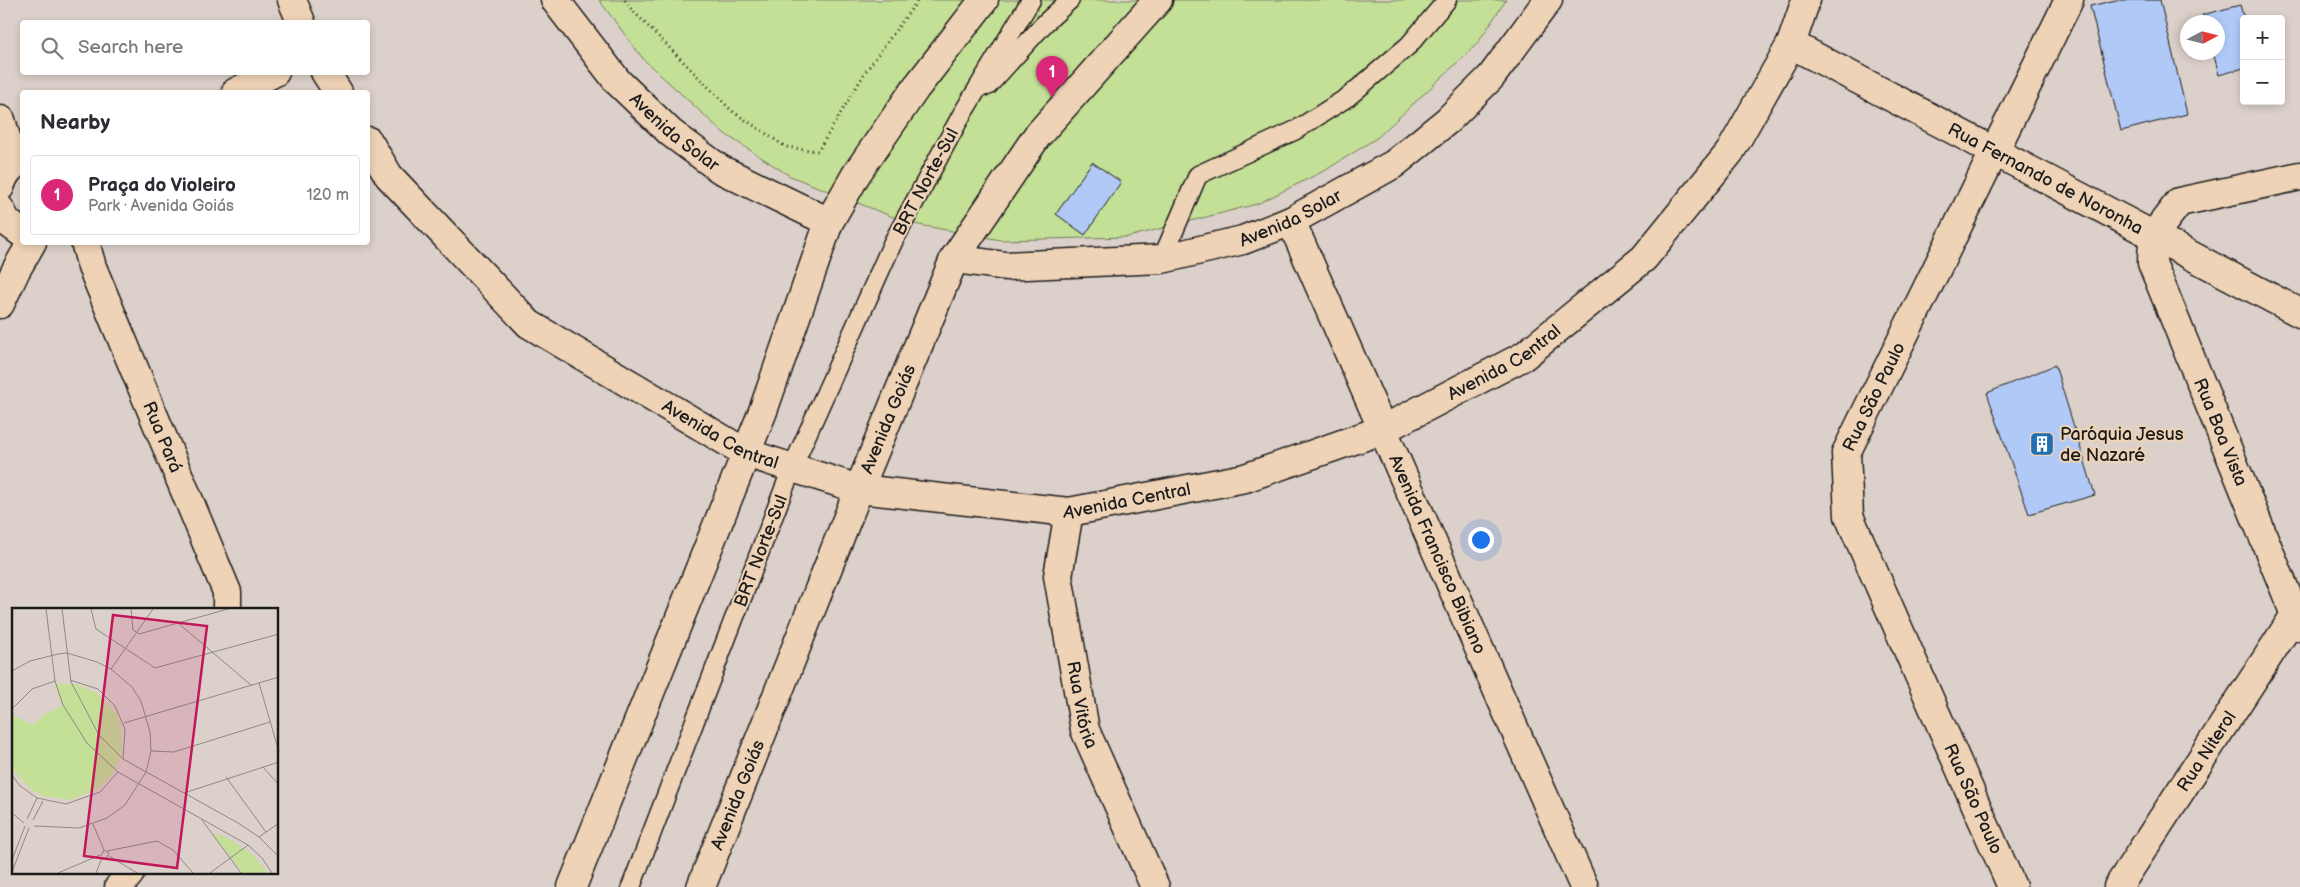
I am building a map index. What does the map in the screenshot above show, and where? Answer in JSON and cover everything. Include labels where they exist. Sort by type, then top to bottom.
[{"type":"street","points":[[292,0],[300,20]]},
{"type":"street","name":"Avenida Solar","points":[[555,0],[618,82],[672,133],[720,169],[829,222]]},
{"type":"street","points":[[572,887],[746,453],[829,222],[858,173],[915,89],[984,0]]},
{"type":"street","name":"Avenida Goiás","points":[[710,882],[859,490],[954,259],[1038,136],[1158,0]]},
{"type":"street","name":"Avenida Solar","points":[[954,259],[1006,266],[1162,259],[1243,240],[1291,221],[1394,164],[1448,120],[1491,76],[1548,0]]},
{"type":"street","name":"Avenida Central","points":[[370,144],[389,176],[529,324],[746,453],[859,490],[1068,512],[1245,478],[1382,430],[1524,356],[1644,258],[1730,152],[1791,44],[1806,0]]},
{"type":"street","name":"Rua São Paulo","points":[[2012,887],[1849,516],[1846,453],[2069,0]]},
{"type":"street","name":"Rua Fernando de Noronha","points":[[1791,44],[2300,313]]},
{"type":"street","points":[[240,90],[269,75]]},
{"type":"street","points":[[328,75],[337,90]]},
{"type":"street","points":[[1,119],[10,168]]},
{"type":"street","points":[[2152,236],[2179,202],[2300,176]]},
{"type":"street","points":[[0,209],[7,222],[20,233]]},
{"type":"street","name":"Avenida Francisco Bibiano","points":[[1291,221],[1584,887]]},
{"type":"street","name":"Rua Boa Vista","points":[[2152,236],[2152,263],[2298,621]]},
{"type":"street","points":[[0,304],[16,270],[22,245]]},
{"type":"street","name":"Rua Pará","points":[[73,245],[88,255],[227,592],[227,608]]},
{"type":"street","name":"Rua Vitória","points":[[1068,512],[1058,576],[1085,730],[1155,887]]},
{"type":"street","name":"Rua Niterol","points":[[2118,887],[2298,621]]},
{"type":"street","points":[[119,887],[129,874]]},
{"type":"lane","name":"BRT Norte-Sul","points":[[631,887],[792,468],[893,242],[961,116],[1031,0]]},
{"type":"lane","name":"BRT Norte-Sul","points":[[961,116],[1046,23],[1070,0]]},
{"type":"lane","points":[[1162,259],[1198,175],[1296,130],[1348,97],[1409,45],[1447,0]]},
{"type":"path","points":[[625,0],[632,10],[732,111],[786,147],[818,151],[866,71],[918,0]]},
{"type":"green space","points":[[599,0],[1506,0],[1477,44],[1378,137],[1326,170],[1257,204],[1128,237],[1001,240],[908,223],[790,176],[725,134],[644,60]]},
{"type":"building","points":[[2116,0],[2160,0],[2187,114],[2121,131],[2090,6]]},
{"type":"building","points":[[2240,5],[2243,15],[2240,15],[2240,69],[2219,75],[2215,60],[2225,60],[2225,15],[2202,15]]},
{"type":"building","points":[[1092,162],[1121,182],[1085,235],[1056,214]]},
{"type":"building","name":"Paróquia Jesus de Nazaré","points":[[2055,365],[2095,495],[2029,514],[1987,393]]},
{"type":"place","name":"Praça do Violeiro","points":[[1052,97]]},
{"type":"place","name":"Paróquia Jesus de Nazaré","points":[[2042,444]]}]
